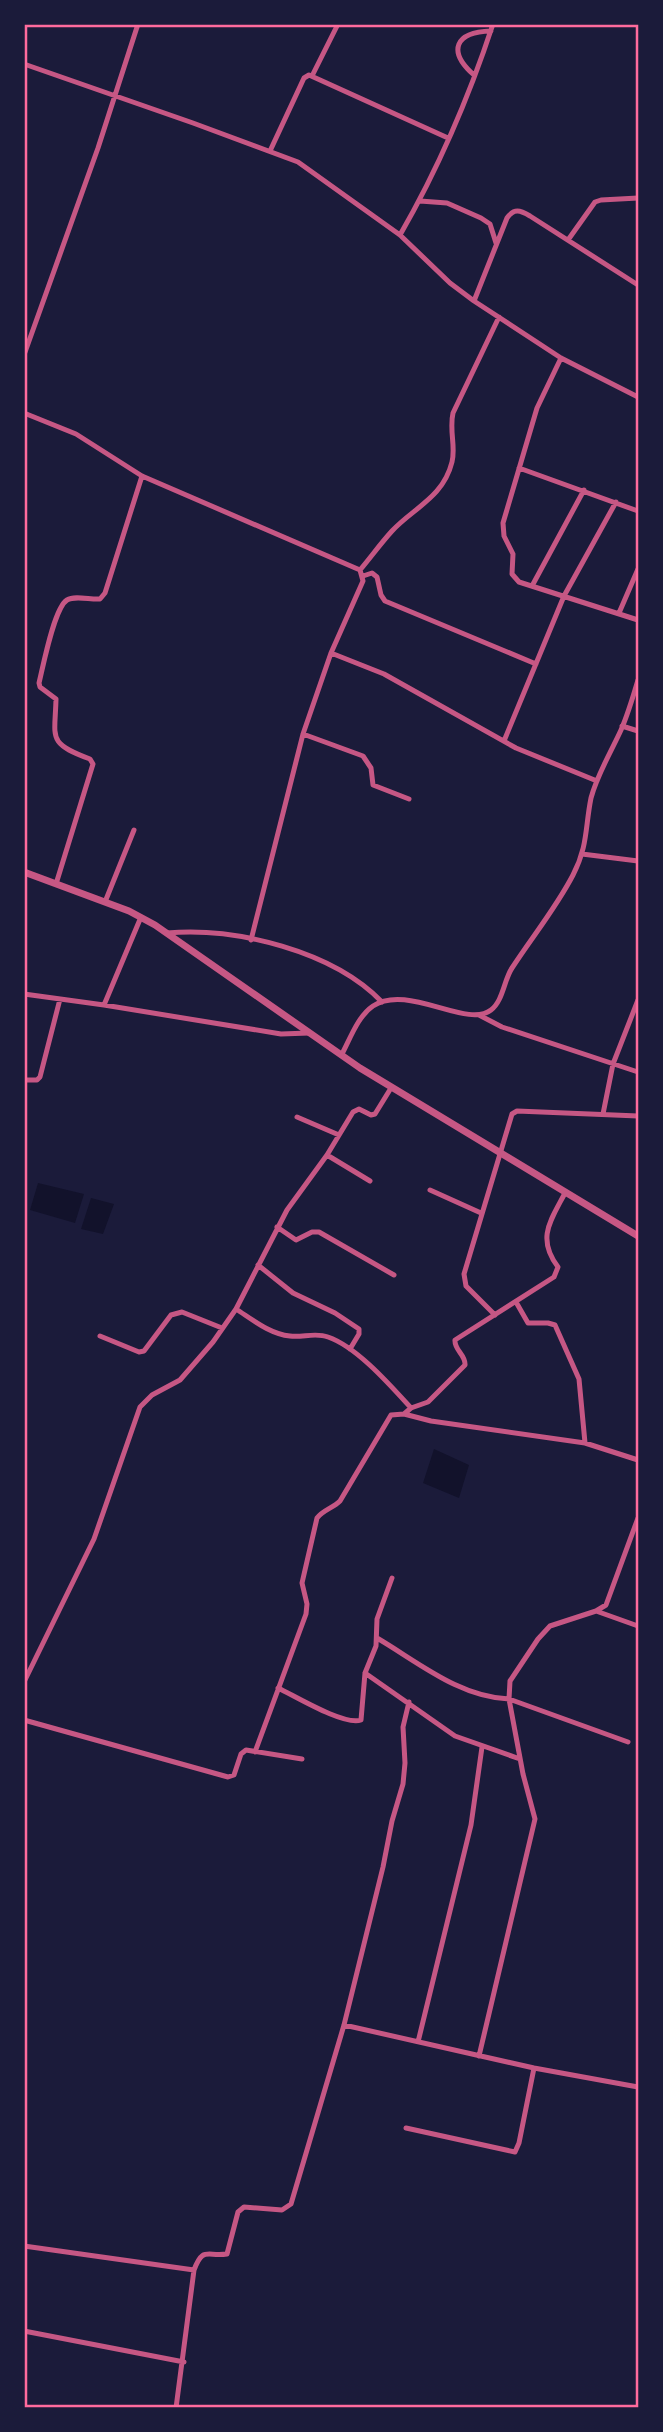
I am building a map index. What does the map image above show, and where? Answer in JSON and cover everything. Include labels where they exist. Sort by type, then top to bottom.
[{"type":"street","points":[[24,355],[138,24]]},
{"type":"street","points":[[312,76],[338,24]]},
{"type":"street","points":[[474,75],[459,60],[461,41],[469,33],[492,28]]},
{"type":"street","points":[[400,235],[420,201],[448,138],[492,28]]},
{"type":"street","points":[[24,64],[298,162],[400,235],[450,283],[474,301],[561,358],[639,397]]},
{"type":"street","points":[[270,151],[304,78],[312,76],[448,138]]},
{"type":"street","points":[[568,240],[595,202],[639,198]]},
{"type":"street","points":[[420,201],[447,203],[481,218],[489,224],[496,243]]},
{"type":"street","points":[[474,301],[507,218],[511,212],[516,211],[522,211],[639,285]]},
{"type":"street","points":[[251,940],[303,734],[362,573],[393,530],[437,492],[449,470],[453,459],[450,426],[453,414],[499,317]]},
{"type":"street","points":[[561,358],[537,408],[502,531],[513,554],[512,573],[519,582],[639,620]]},
{"type":"street","points":[[24,413],[76,434],[142,476],[362,573],[374,573],[385,601],[536,664]]},
{"type":"street","points":[[519,468],[639,511]]},
{"type":"street","points":[[56,884],[93,764],[90,759],[61,745],[55,736],[53,729],[56,699],[40,687],[39,683],[52,629],[64,602],[73,598],[100,599],[105,593],[142,476]]},
{"type":"street","points":[[532,586],[583,490]]},
{"type":"street","points":[[504,741],[564,596],[616,502]]},
{"type":"street","points":[[619,614],[639,569]]},
{"type":"street","points":[[331,653],[383,674],[553,765],[597,781]]},
{"type":"street","points":[[342,1054],[362,1018],[372,1006],[382,1002],[412,1000],[480,1015],[489,1013],[495,1007],[509,971],[556,904],[574,873],[586,844],[591,799],[597,781],[639,680]]},
{"type":"street","points":[[622,726],[639,731]]},
{"type":"street","points":[[303,734],[363,755],[371,768],[373,785],[409,799]]},
{"type":"street","points":[[104,902],[134,830]]},
{"type":"street","points":[[582,854],[639,861]]},
{"type":"street","points":[[24,872],[141,917],[391,1088],[639,1236]]},
{"type":"street","points":[[104,1004],[141,917]]},
{"type":"street","points":[[167,933],[204,933],[282,946],[354,977],[382,1002]]},
{"type":"street","points":[[24,994],[104,1004],[281,1034],[311,1033]]},
{"type":"street","points":[[24,1080],[37,1080],[40,1077],[60,999]]},
{"type":"street","points":[[603,1114],[613,1063],[639,1000]]},
{"type":"street","points":[[480,1015],[502,1027],[639,1072]]},
{"type":"street","points":[[24,1682],[94,1539],[140,1407],[152,1395],[180,1380],[198,1362],[236,1309],[287,1210],[327,1155],[355,1110],[375,1114],[391,1088]]},
{"type":"street","points":[[495,1315],[466,1286],[465,1265],[510,1117],[514,1112],[639,1116]]},
{"type":"street","points":[[297,1118],[340,1135]]},
{"type":"street","points":[[327,1155],[370,1181]]},
{"type":"street","points":[[430,1190],[481,1213]]},
{"type":"street","points":[[404,1414],[411,1408],[428,1402],[465,1365],[465,1359],[455,1345],[455,1340],[554,1277],[558,1267],[545,1237],[565,1193]]},
{"type":"street","points":[[277,1227],[296,1240],[312,1232],[319,1232],[394,1275]]},
{"type":"street","points":[[258,1265],[293,1293],[356,1326],[359,1334],[350,1349]]},
{"type":"street","points":[[516,1303],[528,1323],[555,1325],[577,1370],[584,1443]]},
{"type":"street","points":[[236,1309],[276,1333],[290,1337],[330,1337],[350,1349],[411,1408]]},
{"type":"street","points":[[100,1336],[139,1352],[144,1351],[175,1312],[222,1328]]},
{"type":"street","points":[[255,1752],[306,1614],[307,1604],[302,1583],[317,1518],[340,1501],[387,1419],[396,1413],[432,1421],[584,1443],[639,1460]]},
{"type":"street","points":[[479,2056],[535,1819],[509,1699],[512,1674],[550,1626],[596,1611],[606,1605],[639,1518]]},
{"type":"street","points":[[278,1688],[332,1714],[358,1722],[363,1716],[365,1673],[376,1646],[377,1619],[392,1578]]},
{"type":"street","points":[[596,1611],[639,1626]]},
{"type":"street","points":[[377,1638],[425,1670],[448,1681],[494,1698],[509,1699],[628,1742]]},
{"type":"street","points":[[365,1673],[455,1736],[520,1759]]},
{"type":"street","points":[[176,2407],[194,2270],[202,2255],[208,2252],[223,2255],[229,2251],[240,2210],[251,2207],[282,2210],[291,2204],[344,2025],[403,1784],[403,1727],[409,1702]]},
{"type":"street","points":[[24,1720],[228,1777],[234,1775],[243,1751],[302,1759]]},
{"type":"street","points":[[418,2042],[471,1825],[482,1747]]},
{"type":"street","points":[[344,2025],[534,2068],[639,2087]]},
{"type":"street","points":[[406,2128],[515,2151],[519,2143],[534,2068]]},
{"type":"street","points":[[24,2246],[194,2270]]},
{"type":"street","points":[[24,2331],[184,2362]]},
{"type":"shaded area","points":[[38,1183],[84,1194],[75,1223],[30,1210]]},
{"type":"shaded area","points":[[91,1198],[114,1204],[103,1234],[81,1229]]},
{"type":"shaded area","points":[[434,1449],[469,1465],[459,1498],[423,1483]]}]
